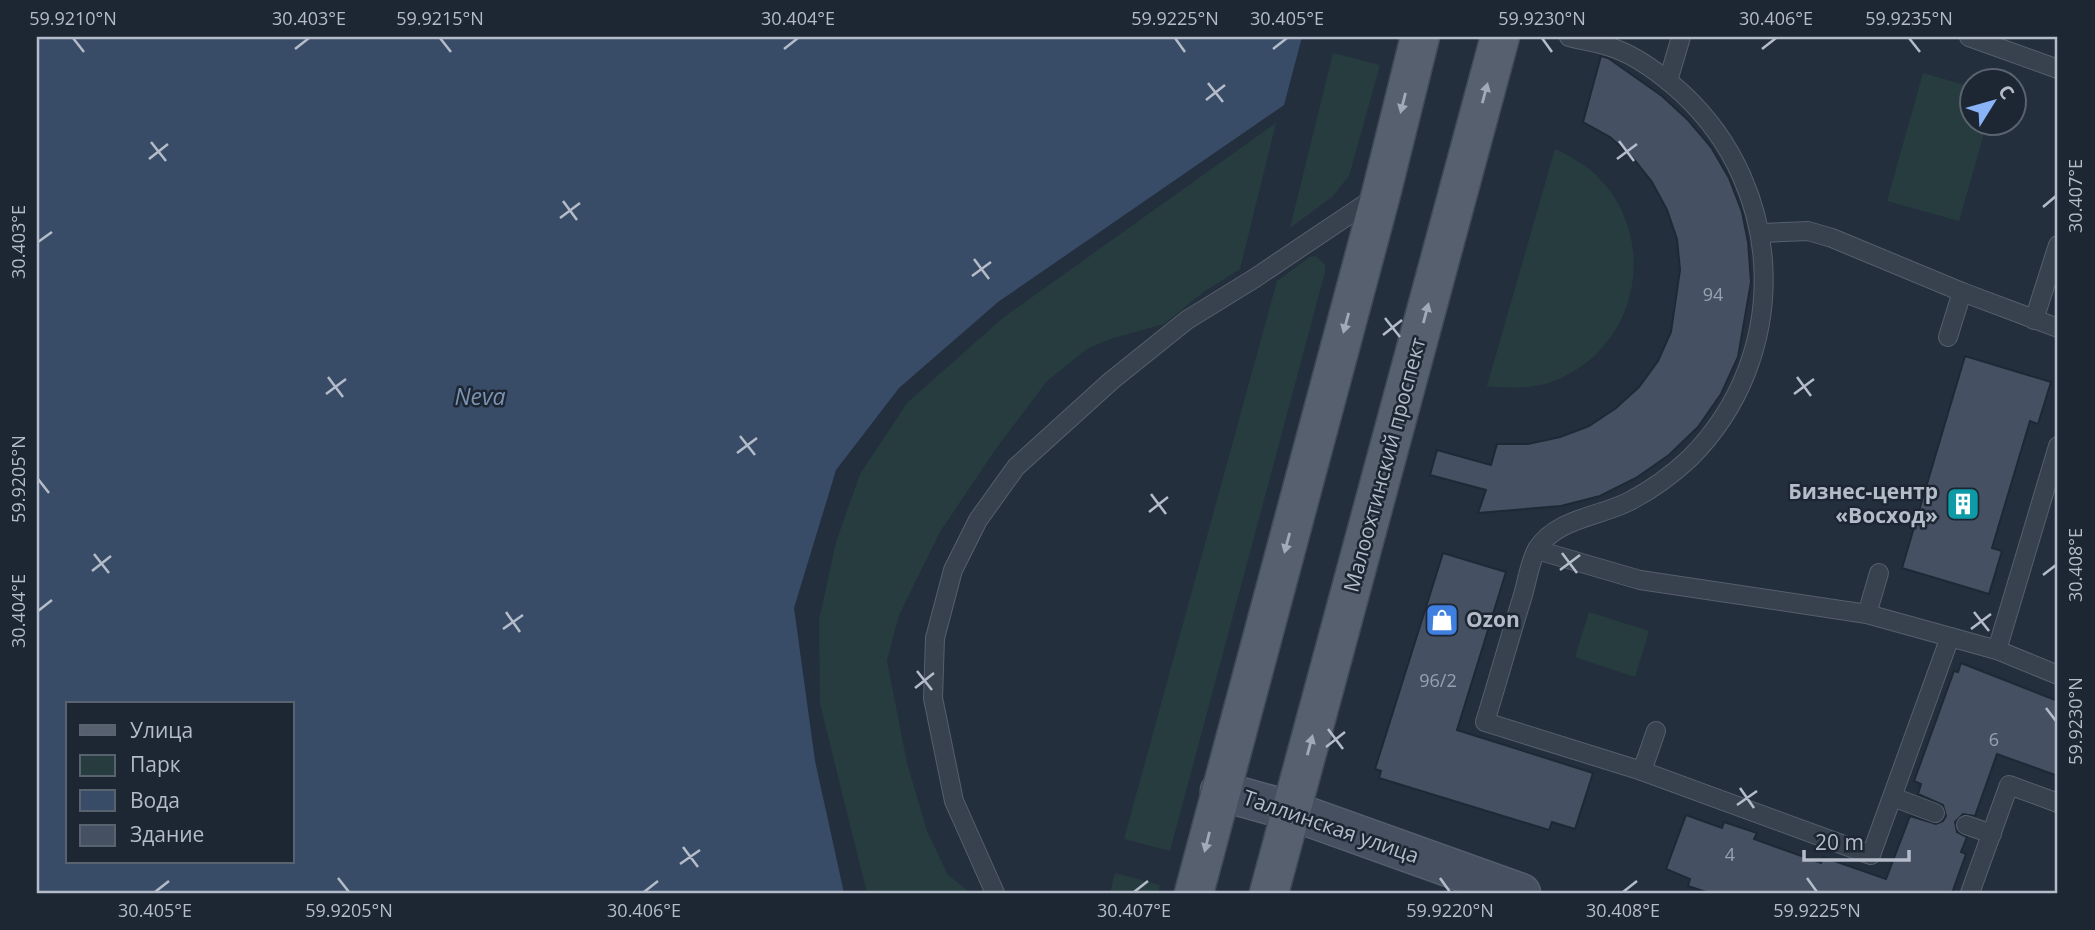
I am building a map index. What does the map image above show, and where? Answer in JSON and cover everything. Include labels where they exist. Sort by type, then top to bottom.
[{"type":"main road","points":[[1194,893],[1381,194],[1420,37]]},
{"type":"main road","name":"Малоохтинский проспект","points":[[1269,893],[1500,37]]},
{"type":"street","name":"Таллинская улица","points":[[1220,791],[1292,811],[1521,893]]},
{"type":"lane","points":[[1569,37],[1615,48],[1668,81],[1699,109],[1732,157],[1751,199],[1760,233],[1764,298],[1760,330],[1749,366],[1733,401],[1713,431],[1689,458],[1661,482],[1630,501],[1597,515],[1562,525],[1537,550],[1485,722],[1642,771],[1871,855],[1950,636]]},
{"type":"lane","points":[[1668,81],[1681,37]]},
{"type":"lane","points":[[1969,37],[2058,69]]},
{"type":"lane","points":[[995,893],[954,802],[933,698],[935,638],[953,570],[978,520],[1016,467],[1111,381],[1187,320],[1381,194]]},
{"type":"lane","points":[[1760,233],[1808,231],[1832,238],[2058,328]]},
{"type":"lane","points":[[2034,320],[2058,246]]},
{"type":"lane","points":[[1948,337],[1962,292]]},
{"type":"lane","points":[[1997,650],[2058,446]]},
{"type":"lane","points":[[1537,550],[1640,580],[1867,614],[1997,650],[2058,675]]},
{"type":"lane","points":[[1867,614],[1879,573]]},
{"type":"lane","points":[[1642,771],[1656,731]]},
{"type":"lane","points":[[1970,893],[2009,785],[2058,803]]},
{"type":"lane","points":[[1893,797],[1935,813]]},
{"type":"lane","points":[[1966,825],[1992,834]]},
{"type":"green space","points":[[1333,53],[1380,65],[1349,176],[1332,197],[1290,228]]},
{"type":"green space","points":[[1923,73],[1958,83],[1958,136],[1983,136],[1959,221],[1887,201]]},
{"type":"green space","points":[[1276,123],[1240,269],[1205,291],[1164,324],[1110,339],[1087,349],[1047,381],[995,450],[940,532],[899,615],[887,661],[907,763],[927,831],[948,875],[971,893],[867,893],[820,704],[819,620],[836,542],[860,474],[907,403],[1004,317]]},
{"type":"green space","points":[[1555,149],[1594,173],[1617,202],[1629,229],[1634,257],[1632,286],[1624,313],[1610,338],[1590,359],[1565,376],[1537,386],[1487,386]]},
{"type":"green space","points":[[1316,256],[1325,265],[1325,272],[1170,851],[1124,839],[1277,281],[1310,257]]},
{"type":"green space","points":[[1589,612],[1649,631],[1635,677],[1575,657]]},
{"type":"green space","points":[[1115,873],[1160,885],[1158,893],[1110,893]]},
{"type":"water","name":"Neva","points":[[37,37],[1302,37],[1284,105],[998,302],[899,388],[836,470],[794,608],[815,761],[844,893],[37,893]]},
{"type":"building","points":[[1601,56],[1608,58],[1662,96],[1688,120],[1711,147],[1729,178],[1742,212],[1748,242],[1751,282],[1738,357],[1721,394],[1698,427],[1669,455],[1636,478],[1600,496],[1561,506],[1478,513],[1486,490],[1430,475],[1437,450],[1491,465],[1497,444],[1528,444],[1560,437],[1589,426],[1616,408],[1639,387],[1658,361],[1671,332],[1680,270],[1677,239],[1667,210],[1652,182],[1633,158],[1610,137],[1583,122]]},
{"type":"building","name":"Бизнес-центр «Восход»","points":[[1965,356],[2051,382],[2038,424],[2030,421],[1992,548],[2002,551],[1989,594],[1902,568]]},
{"type":"building","points":[[1443,553],[1506,572],[1457,730],[1593,773],[1575,829],[1552,822],[1549,830],[1379,778],[1381,771],[1375,769]]},
{"type":"building","points":[[1961,663],[2058,701],[2058,776],[1997,754],[1975,816],[1963,814],[1955,822],[1957,832],[1967,837],[1961,852],[1966,854],[1952,893],[1709,893],[1688,886],[1690,879],[1666,869],[1686,815],[1722,828],[1724,822],[1757,833],[1754,839],[1821,863],[1823,857],[1886,879],[1910,816],[1936,824],[1946,816],[1943,805],[1918,794],[1921,784],[1914,781],[1954,671],[1958,672]]},
{"type":"place","name":"Бизнес-центр «Восход»","points":[[1963,504]]},
{"type":"place","name":"Ozon","points":[[1442,620]]}]
